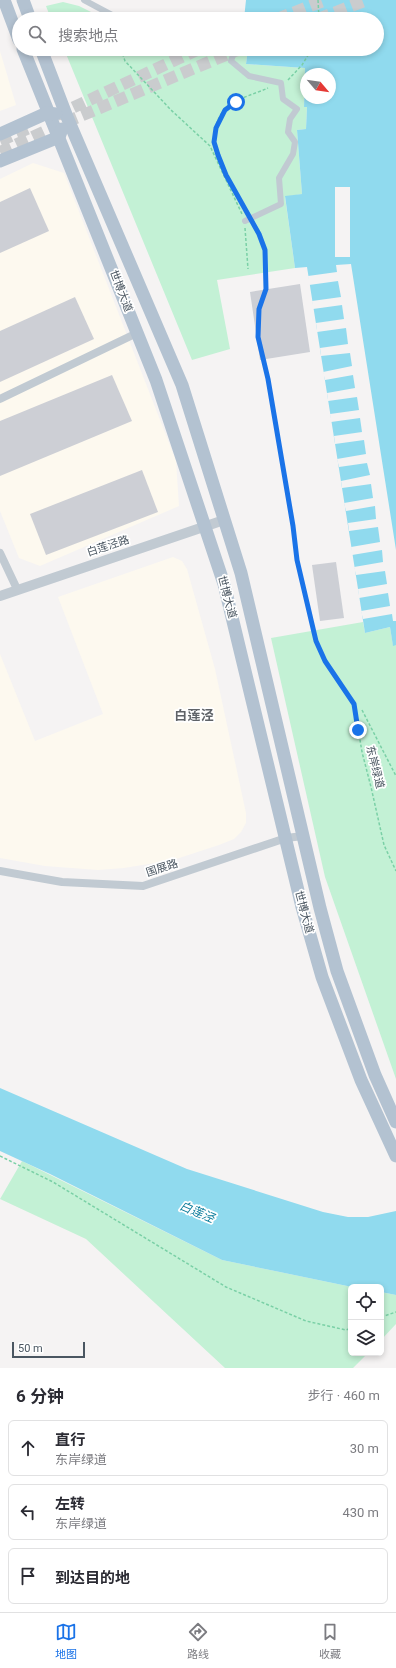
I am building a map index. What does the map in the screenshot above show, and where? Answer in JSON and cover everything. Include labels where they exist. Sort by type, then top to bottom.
[{"type":"main road","points":[[4,0],[12,21]]},
{"type":"main road","points":[[23,0],[27,12]]},
{"type":"main road","name":"世博大道","points":[[25,56],[47,113],[59,137],[156,380],[224,584],[302,907],[322,977],[361,1080],[396,1156]]},
{"type":"main road","name":"世博大道","points":[[44,56],[67,117],[182,385],[224,520],[255,628],[303,836],[337,970],[375,1075],[396,1122]]},
{"type":"main road","points":[[0,134],[47,113],[67,117],[59,137],[0,161]]},
{"type":"street","points":[[84,0],[106,12]]},
{"type":"street","points":[[233,56],[231,61],[249,76],[283,83],[283,99],[297,109],[290,119],[288,132],[295,142],[293,154],[279,178],[281,204],[248,220]]},
{"type":"street","points":[[0,399],[138,333]]},
{"type":"street","name":"白莲泾路","points":[[0,596],[16,589],[224,520]]},
{"type":"street","points":[[0,553],[16,589]]},
{"type":"street","name":"国展路","points":[[0,871],[62,882],[143,886],[286,838],[303,836]]},
{"type":"path","points":[[318,0],[319,12]]},
{"type":"path","points":[[123,56],[125,61],[171,110],[210,146],[248,220],[248,269]]},
{"type":"path","name":"东岸绿道","points":[[308,56],[302,65],[283,83],[236,102],[225,110],[216,128],[214,142],[218,155],[248,220],[259,234],[265,250],[266,289],[259,309],[258,337],[268,379],[293,526],[297,560],[316,641],[325,661],[354,704],[362,752],[372,787],[384,845],[396,871]]},
{"type":"path","points":[[362,710],[396,776]]},
{"type":"path","points":[[0,1156],[53,1182],[226,1287],[306,1321],[348,1329]]},
{"type":"path","points":[[384,1316],[396,1312]]},
{"type":"shaded area","points":[[0,51],[16,105],[0,111]]},
{"type":"shaded area","points":[[33,163],[64,173],[176,461],[179,506],[40,566],[19,558],[0,511],[0,179]]},
{"type":"shaded area","points":[[173,557],[182,561],[187,569],[215,669],[246,813],[246,823],[241,832],[234,839],[173,860],[124,868],[98,870],[45,866],[0,858],[0,654],[35,741],[103,714],[58,597]]},
{"type":"green space","points":[[63,2],[79,6],[91,12],[48,12],[46,6]]},
{"type":"green space","points":[[67,56],[247,56],[246,64],[305,68],[300,68],[300,104],[304,104],[304,107],[307,107],[306,129],[297,130],[302,194],[285,197],[295,268],[217,280],[230,349],[192,360]]},
{"type":"green space","points":[[363,622],[365,633],[390,627],[393,645],[396,645],[396,1079],[325,877],[271,638]]},
{"type":"green space","points":[[22,1161],[222,1260],[348,1286],[348,1356],[365,1356],[353,1368],[225,1368],[86,1239],[0,1199]]},
{"type":"green space","points":[[384,1293],[396,1295],[396,1324],[384,1337]]},
{"type":"water","points":[[246,0],[396,0],[396,645],[393,646],[390,627],[365,633],[307,267],[295,268],[285,196],[302,194],[297,130],[306,129],[307,107],[304,107],[304,104],[336,104],[336,68],[305,68],[246,64],[247,56],[384,56],[384,12],[245,12]]},
{"type":"water","points":[[0,1088],[187,1169],[323,1212],[348,1217],[368,1217],[396,1211],[396,1295],[384,1293],[384,1284],[348,1284],[348,1286],[222,1260],[50,1174],[0,1151]]},
{"type":"pier","points":[[335,187],[350,187],[350,257],[335,257]]},
{"type":"pier","points":[[351,264],[396,550],[396,621],[393,621],[392,614],[363,619],[361,611],[390,606],[388,593],[359,598],[358,589],[387,584],[385,571],[356,575],[354,567],[383,562],[382,550],[352,555],[351,547],[380,542],[378,527],[349,531],[348,523],[376,519],[375,506],[346,511],[344,503],[373,498],[371,484],[342,488],[341,481],[370,475],[367,463],[339,467],[337,459],[366,454],[364,440],[335,444],[334,436],[362,432],[360,418],[331,422],[330,414],[359,410],[357,397],[328,401],[327,393],[355,388],[353,375],[325,380],[323,372],[352,366],[350,353],[321,356],[320,348],[348,344],[346,328],[317,332],[316,323],[344,319],[342,305],[313,309],[312,301],[341,297],[338,281],[309,285],[308,276],[337,272],[336,265]]},
{"type":"building","points":[[30,188],[49,231],[0,253],[0,202]]},
{"type":"building","points":[[300,284],[310,352],[260,360],[250,292]]},
{"type":"building","points":[[75,297],[94,339],[0,382],[0,331]]},
{"type":"building","points":[[112,375],[132,421],[0,476],[0,421]]},
{"type":"building","points":[[142,470],[158,512],[46,555],[30,514]]},
{"type":"building","points":[[336,562],[344,618],[320,621],[312,565]]},
{"type":"tunnel","points":[[295,12],[326,0]]},
{"type":"tunnel","points":[[336,12],[367,0]]},
{"type":"tunnel","points":[[57,115],[184,56]]},
{"type":"tunnel","points":[[0,152],[52,128],[223,56]]},
{"type":"tunnel","points":[[0,141],[29,128]]},
{"type":"district","name":"白莲泾","points":[[194,715]]},
{"type":"route","points":[[236,102],[225,110],[216,128],[214,142],[226,175],[259,234],[265,250],[267,270],[266,289],[259,309],[258,337],[268,379],[293,526],[297,560],[316,641],[325,661],[354,704],[358,730]]}]
